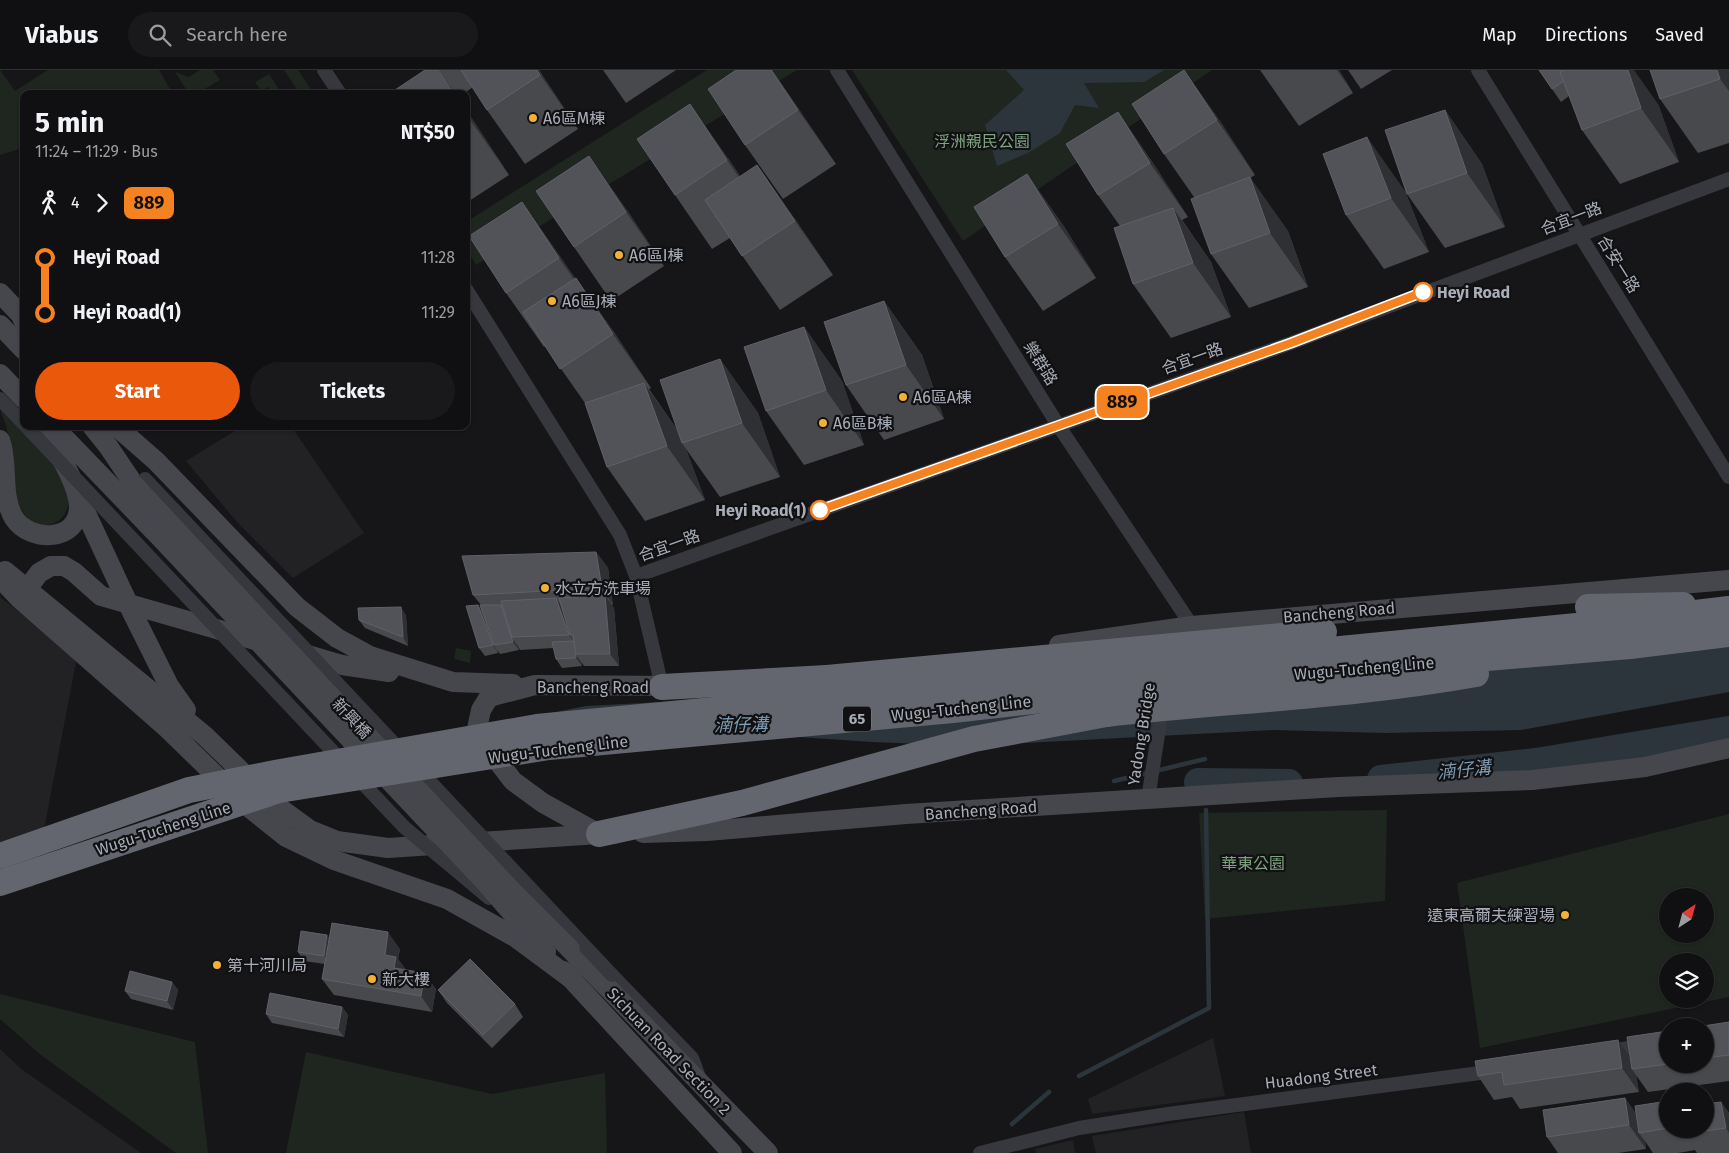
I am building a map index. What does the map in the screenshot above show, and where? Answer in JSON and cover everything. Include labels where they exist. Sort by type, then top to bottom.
[{"type":"highway","points":[[662,687],[827,678],[1588,607],[1729,603]]},
{"type":"highway","name":"Wugu-Tucheng Line","points":[[0,856],[189,790],[537,727],[1628,621],[1729,609]]},
{"type":"highway","name":"Wugu-Tucheng Line","points":[[0,882],[279,790],[549,747],[944,711],[1204,682],[1630,646],[1729,634]]},
{"type":"highway","points":[[599,834],[742,803],[974,739],[1072,719],[1179,706],[1334,694],[1433,682],[1630,646]]},
{"type":"main road","points":[[0,293],[20,314]]},
{"type":"main road","points":[[0,325],[20,346]]},
{"type":"main road","points":[[0,374],[20,395]]},
{"type":"main road","points":[[45,430],[78,494],[132,614],[168,686],[205,736]]},
{"type":"main road","name":"新興橋","points":[[57,430],[154,530],[478,875],[546,952]]},
{"type":"main road","name":"新興橋","points":[[95,430],[140,482],[511,890],[570,949]]},
{"type":"main road","points":[[121,430],[156,461],[297,607],[330,633],[370,656],[453,682]]},
{"type":"main road","points":[[0,440],[6,495],[10,512],[23,529],[34,534],[46,536],[64,532],[73,523],[79,508],[78,494]]},
{"type":"main road","points":[[0,565],[24,593],[246,805],[286,837],[334,860],[447,899],[515,937],[573,980]]},
{"type":"main road","points":[[24,593],[39,574],[51,566],[64,566],[74,572],[93,591],[112,600],[342,664],[453,682],[536,685]]},
{"type":"main road","points":[[0,578],[24,593],[205,736],[277,806],[310,830],[337,841],[388,848],[599,834]]},
{"type":"main road","name":"Bancheng Road","points":[[1729,580],[1192,626],[955,659],[780,678],[662,687],[536,685],[489,697],[481,710],[476,733],[513,781],[543,803],[599,834],[707,831],[906,814],[1338,787],[1532,780],[1645,767],[1729,748]]},
{"type":"main road","name":"Sichuan Road Section 2","points":[[570,949],[768,1153]]},
{"type":"main road","name":"Sichuan Road Section 2","points":[[546,952],[732,1153]]},
{"type":"street","points":[[324,70],[337,90]]},
{"type":"street","name":"樂群路","points":[[837,70],[1058,425],[1192,626]]},
{"type":"street","name":"合安一路","points":[[1478,70],[1729,477]]},
{"type":"street","name":"合宜一路","points":[[636,576],[1291,343],[1729,179]]},
{"type":"street","name":"合宜一路","points":[[470,295],[620,535],[636,576],[662,687]]},
{"type":"street","points":[[0,399],[20,420]]},
{"type":"street","points":[[30,430],[404,827],[525,928]]},
{"type":"street","points":[[140,482],[692,1058],[702,1086]]},
{"type":"street","name":"Yadong Bridge","points":[[1148,799],[1167,678],[1192,626]]},
{"type":"street","points":[[1592,1055],[1659,1042]]},
{"type":"street","name":"Huadong Street","points":[[980,1153],[1079,1128],[1168,1114],[1506,1069]]},
{"type":"shaded area","points":[[236,430],[294,430],[364,533],[293,578],[237,522],[186,461]]},
{"type":"shaded area","points":[[0,597],[77,657],[33,887],[0,890]]},
{"type":"shaded area","points":[[1213,1038],[1225,1096],[1092,1114],[1088,1099]]},
{"type":"shaded area","points":[[0,1049],[20,1068],[141,1153],[0,1153]]},
{"type":"shaded area","points":[[1244,1112],[1251,1153],[1096,1153],[1092,1136]]},
{"type":"shaded area","points":[[1073,1140],[1075,1153],[1036,1153],[1035,1149]]},
{"type":"green space","points":[[0,70],[15,91],[48,70],[159,70],[171,90],[20,90],[20,149],[0,155]]},
{"type":"green space","points":[[200,70],[213,70],[220,80],[203,90],[186,90],[175,72],[189,77]]},
{"type":"green space","points":[[284,70],[298,70],[311,90],[297,90]]},
{"type":"green space","points":[[707,70],[797,70],[476,265],[470,255],[470,219]]},
{"type":"green space","name":"浮洲親民公園","points":[[852,70],[1212,70],[963,241]]},
{"type":"green space","points":[[269,74],[279,90],[270,90],[268,87],[260,90],[255,82]]},
{"type":"green space","points":[[0,404],[20,424],[20,430],[26,430],[37,443],[62,477],[68,494],[67,509],[55,523],[48,525],[35,524],[29,520],[19,504],[14,487],[12,452]]},
{"type":"green space","points":[[456,648],[471,651],[470,663],[454,659]]},
{"type":"green space","name":"華東公園","points":[[1387,810],[1385,901],[1205,919],[1199,813]]},
{"type":"green space","name":"遠東高爾夫練習場","points":[[1729,814],[1729,997],[1714,1000],[1714,953],[1659,953],[1659,1008],[1675,1008],[1480,1048],[1457,883]]},
{"type":"green space","points":[[0,994],[195,1042],[208,1153],[176,1153],[41,1055],[0,1019]]},
{"type":"green space","points":[[306,1052],[492,1094],[605,1073],[607,1153],[286,1153]]},
{"type":"water","points":[[1006,70],[1164,70],[1144,82],[1084,83],[1099,108],[1075,105],[1060,133],[1028,153],[997,166],[985,125],[1024,90]]},
{"type":"water","points":[[1729,624],[1729,692],[1521,730],[1385,733],[1274,730],[971,746],[872,742],[525,718],[586,706],[946,687]]},
{"type":"building","points":[[425,70],[438,70],[451,90],[395,90]]},
{"type":"building","points":[[461,70],[537,70],[540,75],[487,110]]},
{"type":"building","points":[[736,70],[771,70],[798,110],[745,145],[708,89]]},
{"type":"building","points":[[1184,70],[1217,120],[1164,154],[1132,104]]},
{"type":"building","points":[[1539,70],[1565,70],[1560,72],[1564,81],[1552,89]]},
{"type":"building","points":[[1565,70],[1628,70],[1641,108],[1582,130],[1560,72]]},
{"type":"building","points":[[1650,70],[1717,70],[1720,79],[1660,99]]},
{"type":"building","points":[[690,104],[727,160],[675,195],[637,139]]},
{"type":"building","points":[[1445,110],[1467,173],[1407,194],[1385,130]]},
{"type":"building","points":[[1118,112],[1150,163],[1098,195],[1066,144]]},
{"type":"building","points":[[1367,137],[1391,198],[1346,215],[1323,154]]},
{"type":"building","points":[[589,156],[626,212],[574,247],[536,191]]},
{"type":"building","points":[[757,165],[795,221],[742,256],[705,200]]},
{"type":"building","points":[[1027,174],[1058,224],[1005,257],[974,207]]},
{"type":"building","points":[[1250,177],[1270,233],[1211,254],[1191,199]]},
{"type":"building","points":[[522,202],[559,258],[506,293],[470,235]]},
{"type":"building","points":[[1173,208],[1193,263],[1133,284],[1114,228]]},
{"type":"building","points":[[576,278],[613,334],[560,369],[523,312]]},
{"type":"building","points":[[884,301],[906,365],[846,385],[824,322]]},
{"type":"building","points":[[804,327],[826,390],[766,411],[744,347]]},
{"type":"building","points":[[720,359],[742,423],[682,443],[660,380]]},
{"type":"building","points":[[644,383],[667,446],[607,467],[585,403]]},
{"type":"building","points":[[596,552],[602,588],[473,595],[462,556]]},
{"type":"building","points":[[605,595],[610,654],[575,654],[573,635],[570,635],[559,598]]},
{"type":"building","points":[[556,598],[569,635],[512,637],[501,601]]},
{"type":"building","points":[[478,605],[493,645],[479,648],[466,606]]},
{"type":"building","points":[[480,605],[501,605],[513,642],[494,645]]},
{"type":"building","points":[[401,607],[403,637],[359,620],[358,608]]},
{"type":"building","points":[[574,641],[576,658],[556,659],[552,642]]},
{"type":"building","name":"新大樓","points":[[332,923],[388,932],[385,955],[396,957],[394,968],[425,973],[421,996],[322,979]]},
{"type":"building","points":[[301,931],[327,935],[324,956],[298,952]]},
{"type":"building","points":[[470,959],[515,1004],[483,1035],[438,990]]},
{"type":"building","points":[[130,971],[172,982],[167,1001],[125,991]]},
{"type":"building","points":[[270,993],[342,1007],[338,1029],[266,1014]]},
{"type":"building","points":[[1729,1022],[1729,1055],[1714,1057],[1714,1024]]},
{"type":"building","points":[[1659,1032],[1659,1065],[1632,1069],[1627,1037]]},
{"type":"building","points":[[1618,1040],[1622,1068],[1504,1085],[1502,1072],[1478,1076],[1475,1061]]},
{"type":"building","points":[[1625,1098],[1629,1125],[1547,1137],[1543,1110]]},
{"type":"building","points":[[1659,1102],[1659,1130],[1639,1133],[1635,1106]]},
{"type":"building","points":[[1721,1102],[1726,1128],[1714,1130],[1714,1103]]},
{"type":"waterway","name":"湳仔溝","points":[[1381,779],[1536,762],[1729,730]]},
{"type":"waterway","points":[[1114,781],[1205,759]]},
{"type":"waterway","name":"湳仔溝","points":[[1198,782],[1289,783]]},
{"type":"waterway","points":[[1079,1076],[1209,1008],[1206,810]]},
{"type":"waterway","points":[[1012,1124],[1049,1092]]},
{"type":"bus line","name":"889","points":[[820,510],[1246,357],[1291,343],[1423,292]]},
{"type":"place","name":"A6區M棟","points":[[533,118]]},
{"type":"place","name":"A6區I棟","points":[[619,255]]},
{"type":"place","name":"Heyi Road","points":[[1423,292]]},
{"type":"place","name":"A6區J棟","points":[[552,301]]},
{"type":"place","name":"A6區A棟","points":[[903,397]]},
{"type":"place","name":"A6區B棟","points":[[823,423]]},
{"type":"place","name":"Heyi Road(1)","points":[[820,510]]},
{"type":"place","name":"水立方洗車場","points":[[545,588]]},
{"type":"place","name":"遠東高爾夫練習場","points":[[1565,915]]},
{"type":"place","name":"第十河川局","points":[[217,965]]},
{"type":"place","name":"新大樓","points":[[372,979]]}]
